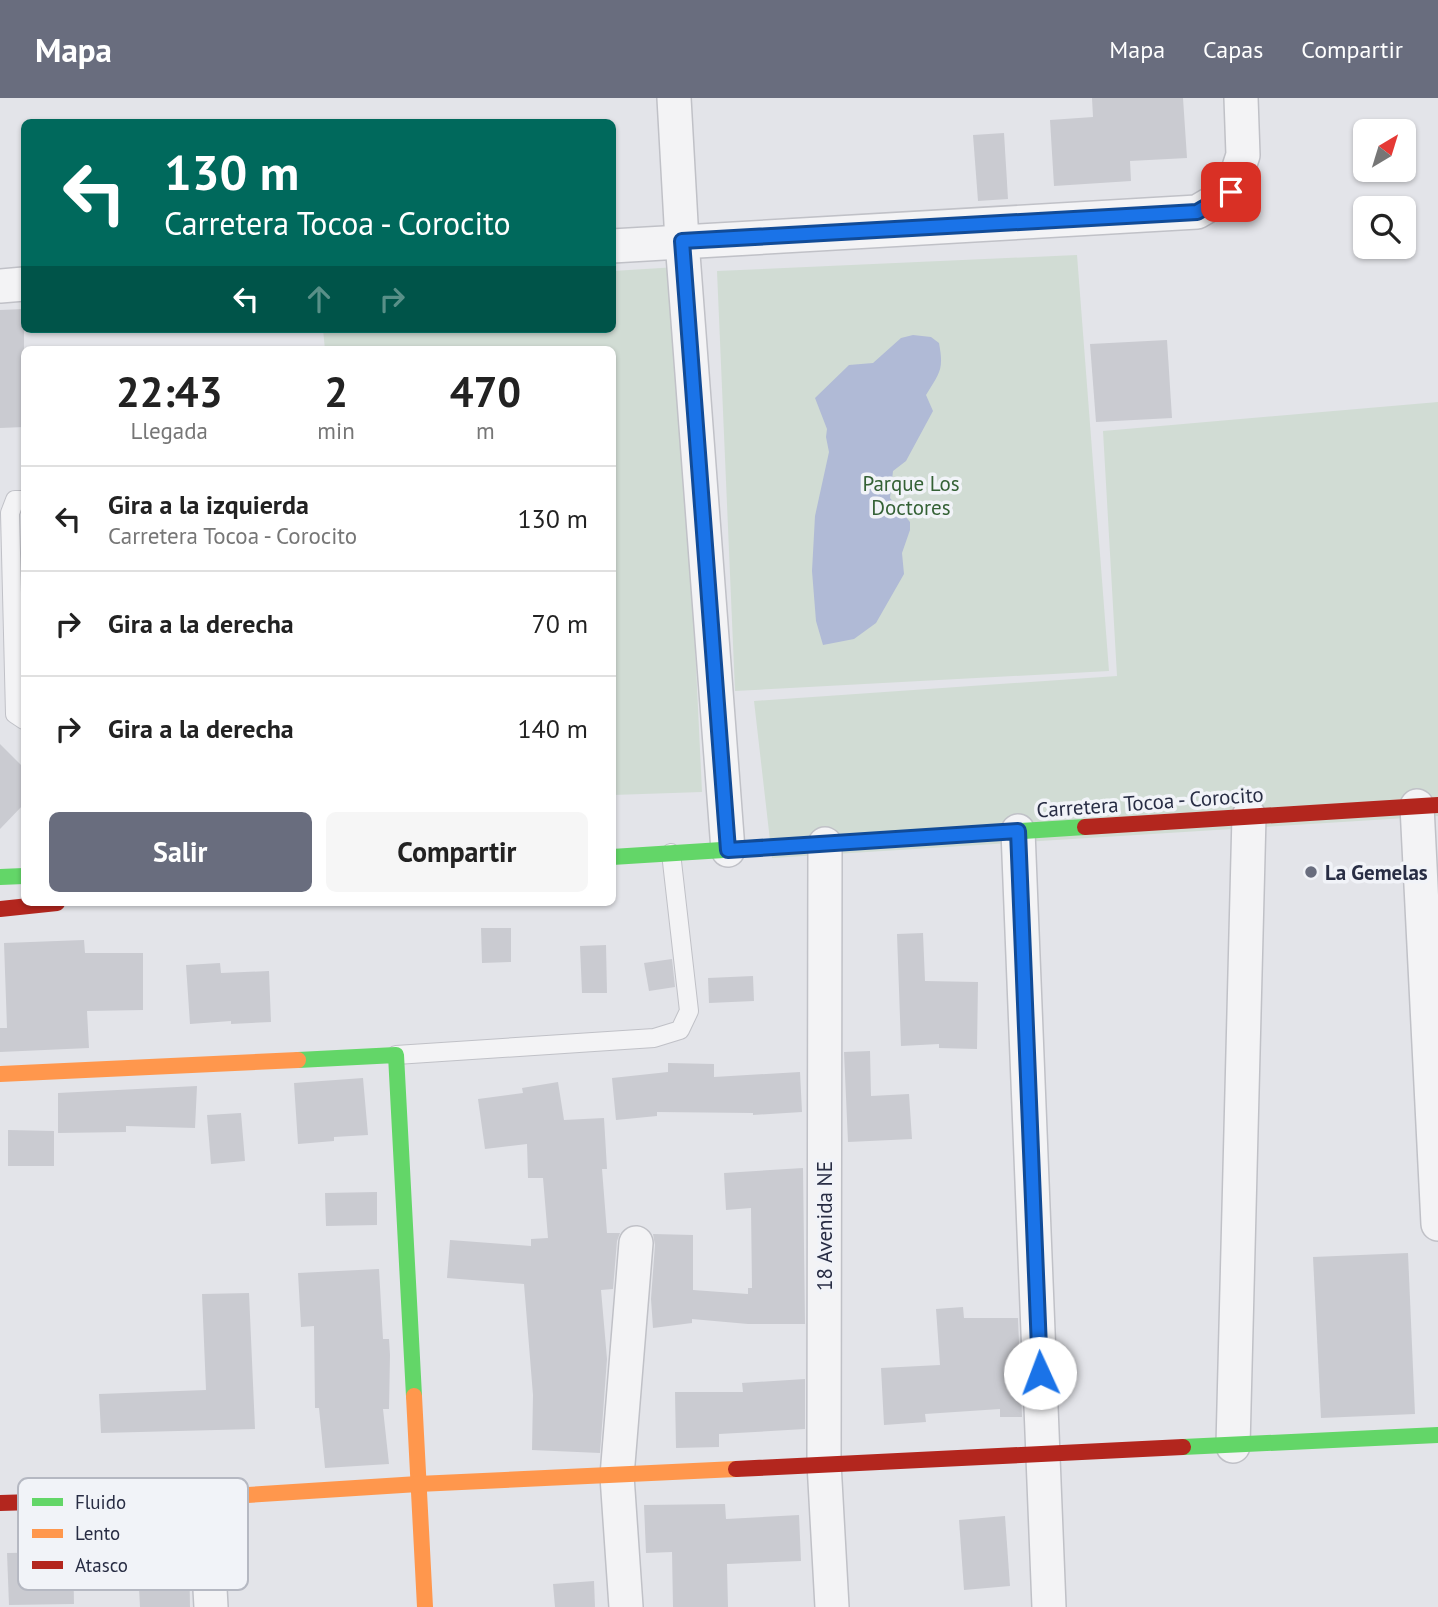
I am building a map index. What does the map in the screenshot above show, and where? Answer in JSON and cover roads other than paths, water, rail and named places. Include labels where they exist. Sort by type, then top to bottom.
[{"type":"street","points":[[674,98],[682,241],[728,850]]},
{"type":"street","points":[[616,246],[1197,212],[1231,192],[1243,155],[1241,98]]},
{"type":"street","points":[[0,286],[21,284]]},
{"type":"street","points":[[1427,806],[1438,1224]]},
{"type":"street","name":"Carretera Tocoa - Corocito","points":[[616,857],[1427,806]]},
{"type":"street","points":[[1233,1446],[1249,816]]},
{"type":"street","points":[[1018,831],[1049,1607]]},
{"type":"street","name":"18 Avenida NE","points":[[825,844],[824,1464],[832,1607]]},
{"type":"street","points":[[0,877],[21,876]]},
{"type":"street","points":[[0,909],[28,906]]},
{"type":"street","points":[[0,1074],[396,1055],[425,1607]]},
{"type":"street","points":[[626,1607],[617,1476],[636,1243]]},
{"type":"street","points":[[248,1495],[418,1484],[1438,1435]]},
{"type":"street","points":[[0,1503],[18,1503]]},
{"type":"lane","points":[[21,500],[15,500],[10,513],[15,714],[21,718]]},
{"type":"lane","points":[[396,1055],[654,1038],[680,1030],[689,1010],[671,853]]},
{"type":"water","points":[[913,335],[931,337],[939,343],[941,365],[938,376],[926,395],[933,411],[906,461],[893,471],[890,498],[910,522],[902,553],[904,574],[876,623],[854,639],[823,645],[816,621],[812,571],[815,516],[829,452],[827,429],[815,398],[849,365],[873,363],[901,338]]},
{"type":"place","name":"La Gemelas","points":[[1311,872]]},
{"type":"park label","name":"Parque Los Doctores","points":[[911,495]]}]
